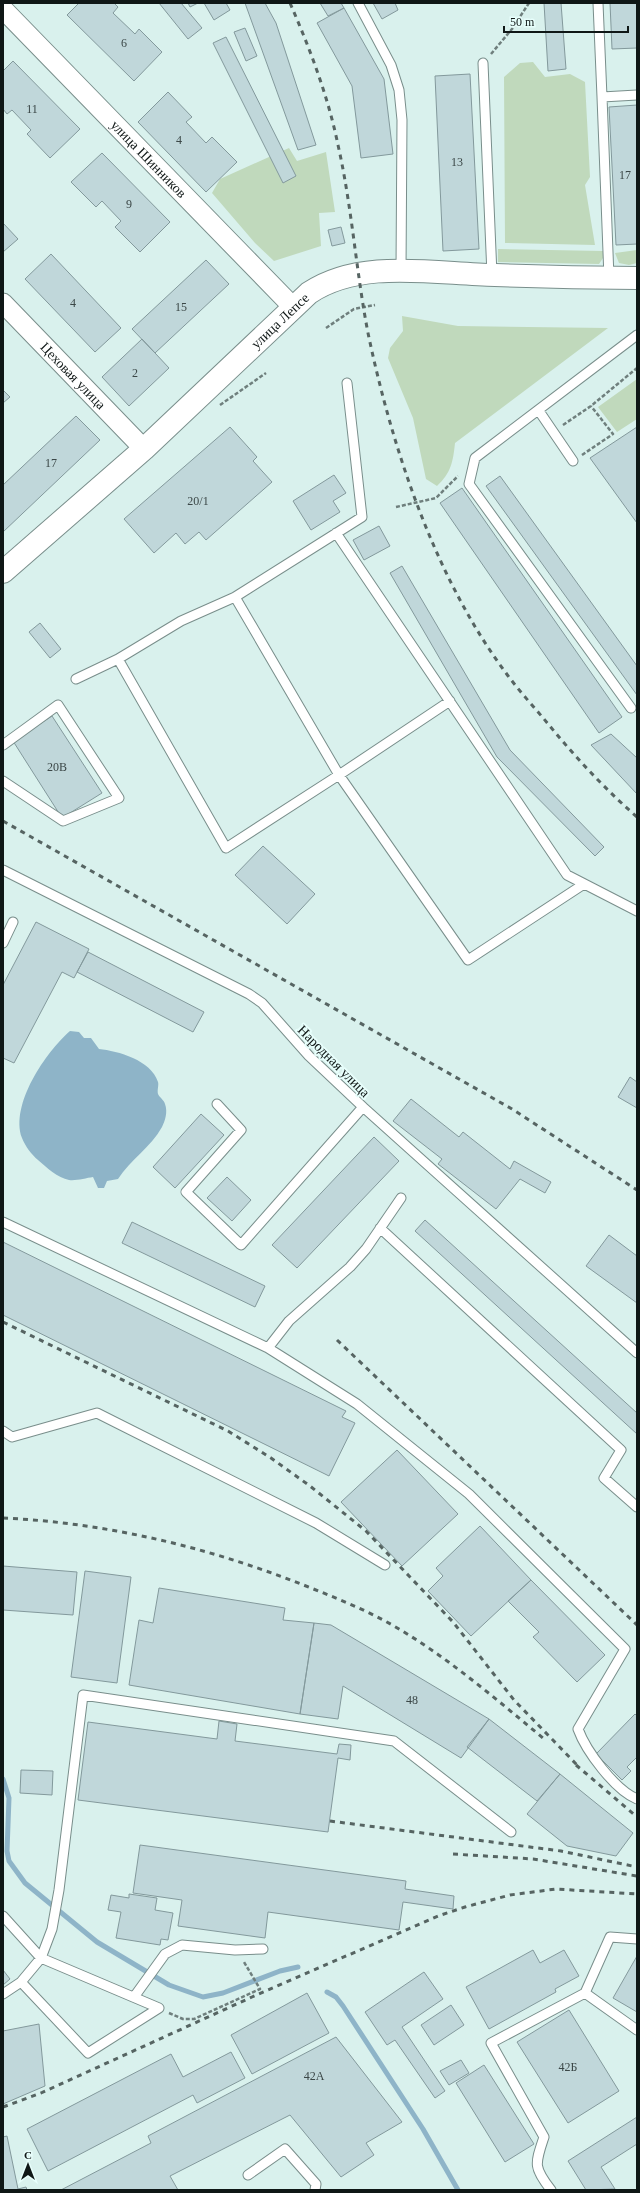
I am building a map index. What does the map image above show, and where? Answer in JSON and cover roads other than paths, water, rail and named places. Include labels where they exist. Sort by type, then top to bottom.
[{"type":"main road","name":"улица Лепсе","points":[[3,572],[144,449],[309,293],[334,279],[343,276],[401,270],[492,275],[637,278]]},
{"type":"street","name":"улица Шинников","points":[[3,9],[294,308]]},
{"type":"street","name":"Цеховая улица","points":[[3,303],[144,449]]},
{"type":"lane","points":[[358,3],[391,65],[399,90],[402,120],[401,270]]},
{"type":"lane","points":[[598,3],[609,278]]},
{"type":"lane","points":[[483,63],[492,275]]},
{"type":"lane","points":[[602,96],[637,95]]},
{"type":"lane","points":[[631,708],[469,484],[475,458],[539,411],[637,335]]},
{"type":"lane","points":[[76,679],[118,659],[181,621],[235,597],[362,517],[347,383]]},
{"type":"lane","points":[[539,411],[573,461]]},
{"type":"lane","points":[[336,533],[567,875],[637,911]]},
{"type":"lane","points":[[235,597],[338,775],[468,960],[584,884]]},
{"type":"lane","points":[[118,659],[226,848],[450,701]]},
{"type":"lane","points":[[3,745],[58,705],[119,798],[63,821],[3,781]]},
{"type":"lane","name":"Народная улица","points":[[3,870],[249,994],[262,1003],[309,1056],[363,1107],[241,1245],[186,1192],[241,1130],[217,1104]]},
{"type":"lane","points":[[3,943],[13,922]]},
{"type":"lane","points":[[363,1107],[637,1353]]},
{"type":"lane","points":[[268,1348],[289,1321],[350,1267],[401,1198]]},
{"type":"lane","points":[[3,1222],[268,1348],[357,1404],[468,1494],[625,1649],[578,1729],[583,1742],[596,1762],[624,1790],[637,1799]]},
{"type":"lane","points":[[380,1228],[621,1450],[604,1478],[637,1507]]},
{"type":"lane","points":[[3,1441],[12,1437],[98,1413],[316,1523],[385,1565]]},
{"type":"lane","points":[[3,1431],[12,1437]]},
{"type":"lane","points":[[3,1994],[21,1982],[41,1958],[52,1929],[60,1890],[83,1696],[394,1741],[511,1832]]},
{"type":"lane","points":[[3,1916],[41,1958],[159,2008],[88,2053],[21,1982]]},
{"type":"lane","points":[[552,2190],[539,2174],[536,2159],[544,2137],[491,2043],[586,1993],[610,1937],[637,1939]]},
{"type":"lane","points":[[134,1997],[165,1954],[182,1945],[235,1950],[263,1949]]},
{"type":"lane","points":[[586,1993],[637,2030]]},
{"type":"lane","points":[[248,2175],[285,2149],[316,2184],[315,2190]]},
{"type":"water","points":[[70,1031],[79,1032],[84,1038],[91,1038],[99,1049],[115,1052],[141,1062],[154,1074],[158,1082],[158,1094],[164,1101],[166,1107],[165,1119],[162,1127],[152,1141],[128,1166],[118,1179],[107,1181],[104,1188],[98,1188],[93,1177],[69,1180],[56,1175],[33,1156],[22,1138],[20,1125],[21,1110],[32,1080],[51,1052]]},
{"type":"waterway","points":[[3,1779],[9,1798],[7,1851],[9,1861],[25,1883],[97,1942],[169,1985],[203,1997],[223,1993],[280,1971],[298,1967]]},
{"type":"waterway","points":[[327,1992],[336,1997],[343,2006],[423,2129],[458,2190]]},
{"type":"railway","points":[[290,3],[318,73],[334,127],[347,192],[368,333],[378,377],[403,466],[437,554],[458,596],[481,636],[511,680],[580,761],[637,817]]},
{"type":"railway","points":[[3,821],[512,1109],[637,1190]]},
{"type":"railway","points":[[3,1322],[228,1431],[271,1458],[310,1486],[366,1531],[453,1622],[514,1700],[579,1767]]},
{"type":"railway","points":[[337,1340],[637,1625]]},
{"type":"railway","points":[[3,1518],[82,1525],[160,1540],[236,1561],[333,1597],[378,1617],[418,1641],[473,1681],[543,1738]]},
{"type":"railway","points":[[576,1765],[637,1817]]},
{"type":"railway","points":[[330,1821],[561,1851],[637,1867]]},
{"type":"railway","points":[[453,1854],[533,1859],[637,1876]]},
{"type":"railway","points":[[3,2107],[41,2093],[252,1997],[438,1916],[510,1895],[556,1889],[637,1894]]}]
